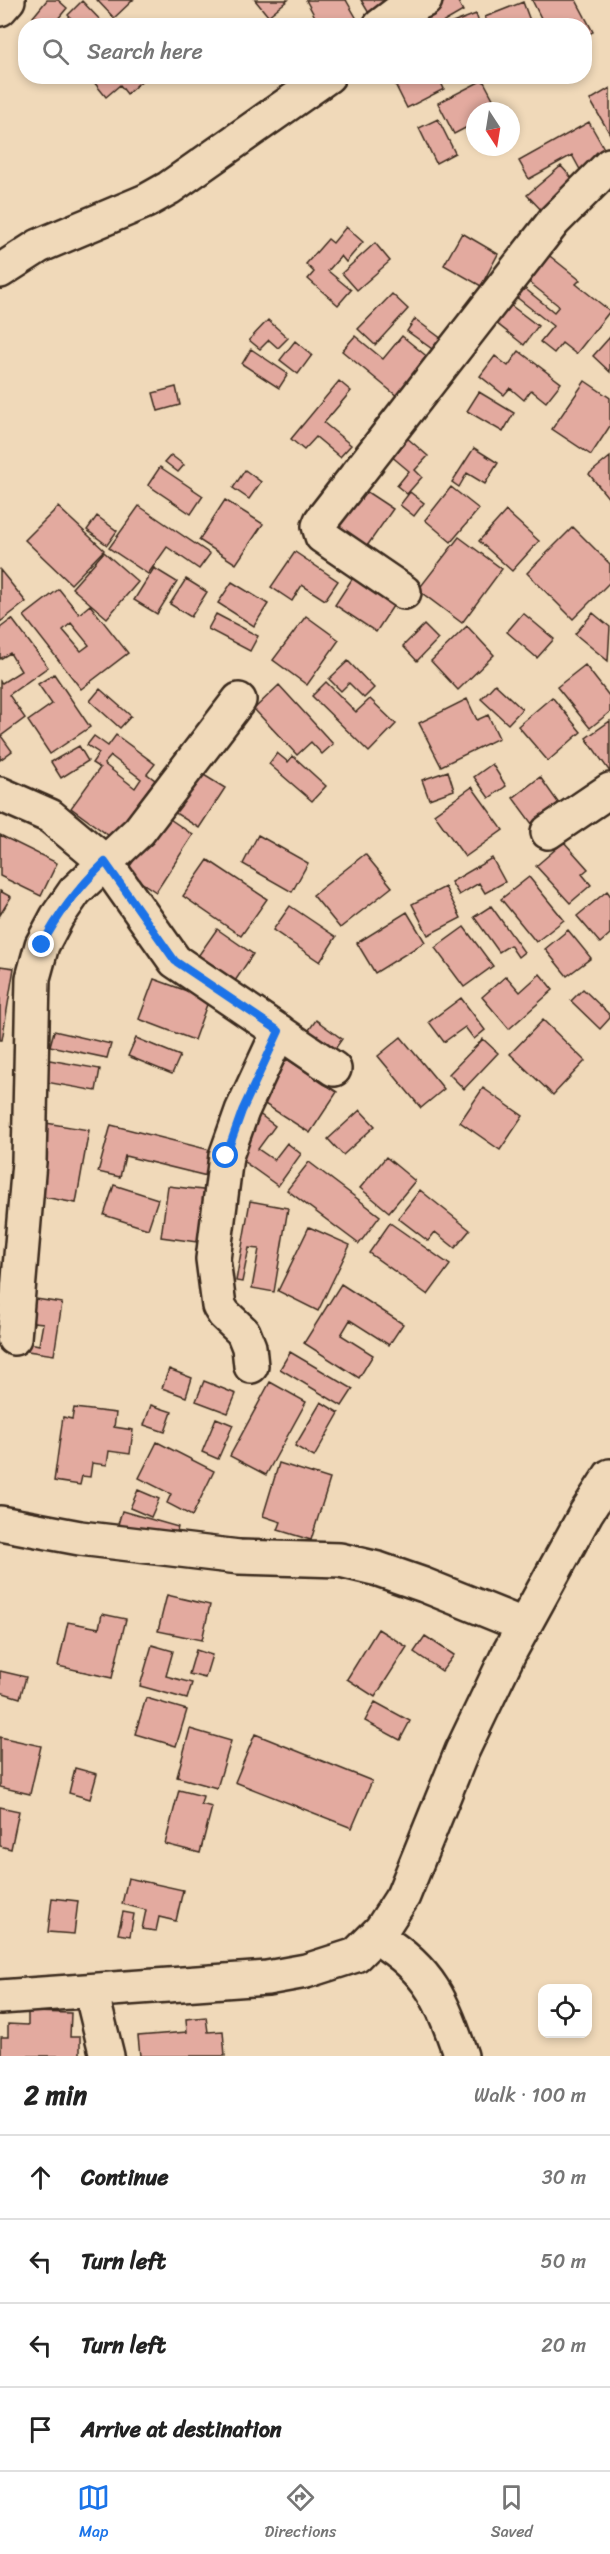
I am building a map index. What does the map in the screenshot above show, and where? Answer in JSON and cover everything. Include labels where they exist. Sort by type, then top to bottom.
[{"type":"street","points":[[0,9],[8,0]]},
{"type":"street","points":[[391,18],[425,0]]},
{"type":"street","points":[[0,271],[39,246],[146,201],[169,188],[317,84]]},
{"type":"street","points":[[404,592],[322,536],[319,526],[321,521],[554,221],[610,165]]},
{"type":"street","points":[[14,1338],[28,1162],[33,978],[42,945],[57,917],[75,891],[139,831],[239,700]]},
{"type":"street","points":[[548,832],[610,790]]},
{"type":"street","points":[[0,794],[50,816],[105,862],[175,961],[334,1069]]},
{"type":"street","points":[[251,1366],[249,1347],[243,1332],[219,1306],[213,1258],[226,1156],[242,1111],[279,1031]]},
{"type":"street","points":[[0,1997],[267,1978],[306,1971],[356,1956],[381,1930],[403,1896],[462,1751],[523,1625],[586,1513],[610,1476]]},
{"type":"street","points":[[0,1523],[80,1538],[239,1557],[340,1560],[378,1569],[424,1585],[523,1625]]},
{"type":"street","points":[[381,1930],[379,1939],[402,1953],[430,1982],[449,2022],[461,2056]]},
{"type":"street","points":[[90,1991],[107,2056]]},
{"type":"building","points":[[47,0],[58,0],[67,8],[59,18],[33,17]]},
{"type":"building","points":[[97,0],[133,0],[114,18]]},
{"type":"building","points":[[255,0],[288,0],[268,16]]},
{"type":"building","points":[[306,0],[346,0],[356,18],[316,18]]},
{"type":"building","points":[[361,0],[405,0],[376,18],[372,18]]},
{"type":"building","points":[[447,0],[457,0],[463,11],[451,18],[424,18],[422,14]]},
{"type":"building","points":[[532,0],[576,0],[586,18],[541,18]]},
{"type":"building","points":[[82,1],[98,18],[71,18],[68,15]]},
{"type":"building","points":[[523,2],[529,18],[485,18]]},
{"type":"building","points":[[476,14],[477,18],[465,18]]},
{"type":"building","points":[[95,84],[138,84],[127,94],[120,85],[106,97]]},
{"type":"building","points":[[395,84],[442,84],[444,89],[407,108]]},
{"type":"building","points":[[475,84],[485,84],[495,102],[466,102],[466,128],[454,134],[438,103]]},
{"type":"building","points":[[610,88],[610,134],[590,100]]},
{"type":"building","points":[[438,119],[455,153],[436,163],[419,128]]},
{"type":"building","points":[[589,122],[610,159],[583,175],[572,155],[529,179],[519,161]]},
{"type":"building","points":[[561,166],[578,185],[545,214],[527,195]]},
{"type":"building","points":[[346,227],[363,242],[346,262],[341,256],[328,271],[351,290],[338,305],[308,279],[314,272],[306,264],[328,239],[333,243]]},
{"type":"building","points":[[462,233],[498,254],[481,286],[444,265]]},
{"type":"building","points":[[375,243],[390,261],[357,290],[342,273]]},
{"type":"building","points":[[546,253],[580,280],[576,284],[610,311],[576,354],[562,343],[554,353],[540,342],[553,326],[515,296],[523,287],[554,312],[559,306],[525,279]]},
{"type":"building","points":[[392,294],[408,309],[375,345],[358,329]]},
{"type":"building","points":[[505,301],[538,326],[524,345],[491,319]]},
{"type":"building","points":[[415,319],[450,345],[442,356],[407,331]]},
{"type":"building","points":[[268,320],[288,338],[278,348],[269,340],[260,349],[249,340]]},
{"type":"building","points":[[355,336],[383,359],[402,336],[435,363],[403,401],[342,351]]},
{"type":"building","points":[[610,337],[610,372],[593,356]]},
{"type":"building","points":[[295,341],[312,355],[298,374],[280,360]]},
{"type":"building","points":[[251,349],[288,374],[279,388],[242,364]]},
{"type":"building","points":[[519,351],[561,383],[546,402],[531,390],[524,400],[510,388],[504,395],[480,376],[495,356],[508,366]]},
{"type":"building","points":[[339,381],[351,391],[324,423],[351,445],[340,457],[316,437],[304,450],[291,439]]},
{"type":"building","points":[[585,381],[610,398],[610,426],[591,455],[552,429]]},
{"type":"building","points":[[176,387],[180,405],[158,411],[153,393]]},
{"type":"building","points":[[479,392],[514,413],[503,432],[467,411]]},
{"type":"building","points":[[406,437],[428,456],[415,470],[422,477],[407,494],[397,486],[409,471],[390,455]]},
{"type":"building","points":[[474,448],[498,463],[485,484],[467,473],[459,487],[452,482]]},
{"type":"building","points":[[171,455],[184,465],[178,472],[165,462]]},
{"type":"building","points":[[610,457],[610,500],[589,474]]},
{"type":"building","points":[[160,467],[203,496],[191,514],[148,485]]},
{"type":"building","points":[[245,470],[261,482],[249,499],[233,488]]},
{"type":"building","points":[[355,484],[393,509],[360,556],[323,531]]},
{"type":"building","points":[[451,487],[479,509],[451,542],[425,520]]},
{"type":"building","points":[[410,492],[424,503],[414,516],[400,505]]},
{"type":"building","points":[[225,500],[263,524],[236,564],[199,540]]},
{"type":"building","points":[[139,506],[210,554],[199,569],[167,547],[148,574],[109,548]]},
{"type":"building","points":[[58,507],[104,550],[71,584],[25,540]]},
{"type":"building","points":[[506,511],[539,541],[512,571],[479,541]]},
{"type":"building","points":[[97,516],[117,531],[107,545],[87,530]]},
{"type":"building","points":[[573,527],[610,564],[610,582],[573,619],[527,573]]},
{"type":"building","points":[[459,537],[502,569],[462,623],[418,590]]},
{"type":"building","points":[[104,552],[138,582],[107,618],[72,588]]},
{"type":"building","points":[[295,552],[338,581],[325,600],[302,585],[292,601],[271,587]]},
{"type":"building","points":[[154,568],[177,582],[157,614],[134,600]]},
{"type":"building","points":[[0,570],[26,602],[0,622]]},
{"type":"building","points":[[356,573],[397,600],[376,632],[335,605]]},
{"type":"building","points":[[186,579],[207,592],[191,617],[170,604]]},
{"type":"building","points":[[232,582],[268,604],[254,626],[218,603]]},
{"type":"building","points":[[59,589],[79,614],[90,605],[128,653],[81,689],[24,616]],"holes":[[[71,623],[89,645],[81,651],[63,630]]]},
{"type":"building","points":[[523,613],[554,639],[537,658],[507,632]]},
{"type":"building","points":[[593,613],[610,627],[608,661],[575,634]]},
{"type":"building","points":[[216,614],[258,636],[250,651],[208,629]]},
{"type":"building","points":[[306,616],[339,640],[307,685],[273,660]]},
{"type":"building","points":[[12,619],[48,667],[9,695],[25,718],[1,736],[12,751],[0,760],[0,681],[2,683],[21,671],[10,653],[0,659],[0,628]]},
{"type":"building","points":[[424,625],[438,639],[417,661],[403,646]]},
{"type":"building","points":[[467,626],[494,655],[458,690],[431,661]]},
{"type":"building","points":[[348,661],[374,688],[364,698],[349,683],[341,691],[329,679]]},
{"type":"building","points":[[585,665],[610,697],[610,712],[590,728],[557,687]]},
{"type":"building","points":[[54,674],[90,727],[50,754],[28,721],[52,704],[38,684]]},
{"type":"building","points":[[326,682],[356,712],[370,699],[396,724],[369,752],[312,696]]},
{"type":"building","points":[[495,684],[522,709],[508,724],[481,699]]},
{"type":"building","points":[[279,685],[333,744],[322,754],[311,742],[297,755],[254,709]]},
{"type":"building","points":[[100,689],[131,716],[120,728],[90,701]]},
{"type":"building","points":[[552,697],[581,732],[548,761],[518,726]]},
{"type":"building","points":[[467,699],[477,720],[488,715],[499,738],[441,766],[419,723]]},
{"type":"building","points":[[610,721],[610,772],[586,738]]},
{"type":"building","points":[[116,735],[155,764],[147,774],[155,780],[112,838],[71,808],[100,768],[92,763],[99,753],[87,745],[94,736],[108,746]],"holes":[[[111,756],[141,779],[135,788],[104,764]]]},
{"type":"building","points":[[79,746],[88,761],[61,778],[51,762]]},
{"type":"building","points":[[277,753],[288,762],[293,756],[326,786],[312,801],[269,764]]},
{"type":"building","points":[[492,764],[506,786],[489,798],[474,777]]},
{"type":"building","points":[[194,769],[225,788],[199,828],[169,809]]},
{"type":"building","points":[[448,771],[454,790],[429,799],[422,780]]},
{"type":"building","points":[[540,777],[562,808],[535,828],[513,798]]},
{"type":"building","points":[[472,787],[503,830],[465,857],[434,814]]},
{"type":"building","points":[[164,815],[193,835],[156,892],[126,872]]},
{"type":"building","points":[[0,835],[57,863],[41,896],[0,876]]},
{"type":"building","points":[[258,835],[308,863],[292,892],[243,864]]},
{"type":"building","points":[[564,842],[588,869],[582,874],[591,885],[570,903],[536,866]]},
{"type":"building","points":[[365,854],[392,887],[340,928],[313,895]]},
{"type":"building","points":[[492,858],[505,882],[485,893],[479,883],[459,895],[451,882]]},
{"type":"building","points":[[208,860],[267,899],[241,936],[183,896]]},
{"type":"building","points":[[529,877],[564,920],[536,942],[501,899]]},
{"type":"building","points":[[445,887],[461,918],[428,935],[412,904]]},
{"type":"building","points":[[0,891],[11,897],[0,915]]},
{"type":"building","points":[[607,891],[610,895],[610,934],[600,943],[577,916]]},
{"type":"building","points":[[290,906],[336,937],[320,962],[273,930]]},
{"type":"building","points":[[491,906],[524,952],[518,957],[510,945],[499,952],[474,917]]},
{"type":"building","points":[[407,912],[425,942],[375,973],[357,943]]},
{"type":"building","points":[[464,927],[493,966],[464,987],[435,948]]},
{"type":"building","points":[[217,929],[253,954],[233,984],[196,959]]},
{"type":"building","points":[[568,930],[591,958],[567,976],[545,949]]},
{"type":"building","points":[[0,966],[14,968],[2,1040],[0,1040]]},
{"type":"building","points":[[540,974],[553,990],[509,1029],[482,997],[506,976],[520,992]]},
{"type":"building","points":[[154,979],[209,999],[194,1040],[139,1019]]},
{"type":"building","points":[[583,989],[610,1015],[600,1029],[571,1001]]},
{"type":"building","points":[[461,998],[485,1030],[474,1039],[465,1027],[444,1042],[429,1022]]},
{"type":"building","points":[[316,1020],[342,1039],[330,1056],[304,1037]]},
{"type":"building","points":[[543,1020],[585,1061],[553,1095],[510,1054]]},
{"type":"building","points":[[54,1031],[111,1044],[107,1058],[50,1046]]},
{"type":"building","points":[[401,1037],[444,1089],[421,1108],[378,1056]]},
{"type":"building","points":[[136,1038],[180,1056],[172,1074],[128,1056]]},
{"type":"building","points":[[483,1039],[498,1053],[464,1089],[449,1074]]},
{"type":"building","points":[[44,1059],[100,1069],[96,1091],[40,1081]]},
{"type":"building","points":[[287,1059],[337,1092],[310,1133],[260,1101]]},
{"type":"building","points":[[483,1088],[523,1116],[500,1150],[460,1122]]},
{"type":"building","points":[[360,1110],[375,1126],[343,1155],[328,1139]]},
{"type":"building","points":[[258,1113],[275,1126],[258,1149],[274,1160],[287,1143],[301,1154],[278,1186],[229,1151]]},
{"type":"building","points":[[46,1123],[89,1130],[76,1203],[33,1195]]},
{"type":"building","points":[[111,1125],[214,1151],[207,1176],[125,1156],[120,1177],[98,1172]]},
{"type":"building","points":[[386,1157],[415,1181],[389,1212],[360,1188]]},
{"type":"building","points":[[309,1162],[380,1216],[359,1244],[287,1190]]},
{"type":"building","points":[[114,1185],[158,1199],[148,1229],[104,1215]]},
{"type":"building","points":[[168,1186],[211,1191],[204,1243],[161,1237]]},
{"type":"building","points":[[420,1190],[470,1230],[455,1248],[435,1232],[428,1241],[398,1218]]},
{"type":"building","points":[[250,1201],[288,1208],[274,1292],[252,1288],[259,1249],[249,1248],[242,1282],[236,1281]]},
{"type":"building","points":[[390,1223],[450,1265],[428,1295],[369,1253]]},
{"type":"building","points":[[309,1227],[350,1245],[318,1311],[278,1291]]},
{"type":"building","points":[[341,1284],[403,1324],[389,1345],[350,1320],[341,1335],[373,1355],[359,1378],[304,1343]]},
{"type":"building","points":[[29,1298],[62,1303],[54,1355],[21,1350]],"holes":[[[34,1322],[43,1323],[39,1345],[30,1343]]]},
{"type":"building","points":[[290,1352],[353,1389],[342,1406],[280,1369]]},
{"type":"building","points":[[169,1369],[192,1378],[186,1397],[162,1388]]},
{"type":"building","points":[[204,1381],[236,1394],[228,1413],[196,1401]]},
{"type":"building","points":[[270,1382],[306,1402],[266,1475],[230,1456]]},
{"type":"building","points":[[321,1402],[339,1413],[314,1457],[295,1446]]},
{"type":"building","points":[[151,1405],[172,1412],[165,1432],[144,1425]]},
{"type":"building","points":[[74,1408],[116,1413],[114,1427],[133,1430],[130,1454],[109,1451],[107,1465],[92,1463],[90,1477],[82,1476],[80,1485],[54,1481],[63,1417],[72,1419]]},
{"type":"building","points":[[216,1418],[233,1425],[218,1459],[202,1452]]},
{"type":"building","points":[[157,1442],[214,1471],[192,1516],[167,1503],[171,1494],[139,1478]]},
{"type":"building","points":[[279,1463],[330,1479],[311,1540],[278,1530],[281,1522],[263,1516]]},
{"type":"building","points":[[138,1490],[159,1499],[151,1517],[130,1508]]},
{"type":"building","points":[[122,1511],[178,1527],[173,1547],[116,1531]]},
{"type":"building","points":[[167,1595],[210,1605],[202,1640],[158,1631]]},
{"type":"building","points":[[102,1614],[126,1619],[112,1678],[58,1666],[68,1622],[99,1628]]},
{"type":"building","points":[[378,1629],[407,1647],[375,1697],[347,1679]]},
{"type":"building","points":[[425,1636],[454,1655],[442,1671],[414,1652]]},
{"type":"building","points":[[152,1645],[173,1651],[166,1676],[192,1683],[187,1699],[140,1686]]},
{"type":"building","points":[[196,1650],[212,1655],[205,1678],[189,1674]]},
{"type":"building","points":[[0,1671],[26,1677],[20,1698],[0,1692]]},
{"type":"building","points":[[146,1698],[187,1710],[176,1746],[135,1734]]},
{"type":"building","points":[[375,1702],[410,1721],[400,1740],[365,1721]]},
{"type":"building","points":[[190,1729],[231,1741],[217,1788],[177,1777]]},
{"type":"building","points":[[255,1734],[372,1781],[352,1828],[235,1782]]},
{"type":"building","points":[[0,1737],[41,1746],[30,1794],[0,1787]]},
{"type":"building","points":[[75,1768],[97,1774],[90,1799],[69,1793]]},
{"type":"building","points":[[179,1790],[203,1796],[201,1804],[212,1807],[200,1853],[165,1844]]},
{"type":"building","points":[[0,1807],[19,1811],[11,1849],[0,1846]]},
{"type":"building","points":[[128,1878],[183,1890],[176,1921],[159,1917],[156,1931],[142,1929],[146,1910],[122,1904]]},
{"type":"building","points":[[52,1898],[78,1901],[74,1934],[48,1932]]},
{"type":"building","points":[[123,1912],[134,1914],[130,1936],[118,1934]]},
{"type":"building","points":[[28,2012],[71,2013],[70,2037],[80,2037],[80,2056],[1,2056],[1,2037],[8,2037],[8,2024],[28,2025]]},
{"type":"building","points":[[206,2017],[208,2032],[223,2031],[225,2056],[140,2056],[138,2036],[187,2032],[186,2019]]},
{"type":"route","points":[[42,945],[57,917],[75,891],[105,862],[175,961],[279,1031],[242,1111],[226,1156]]}]
